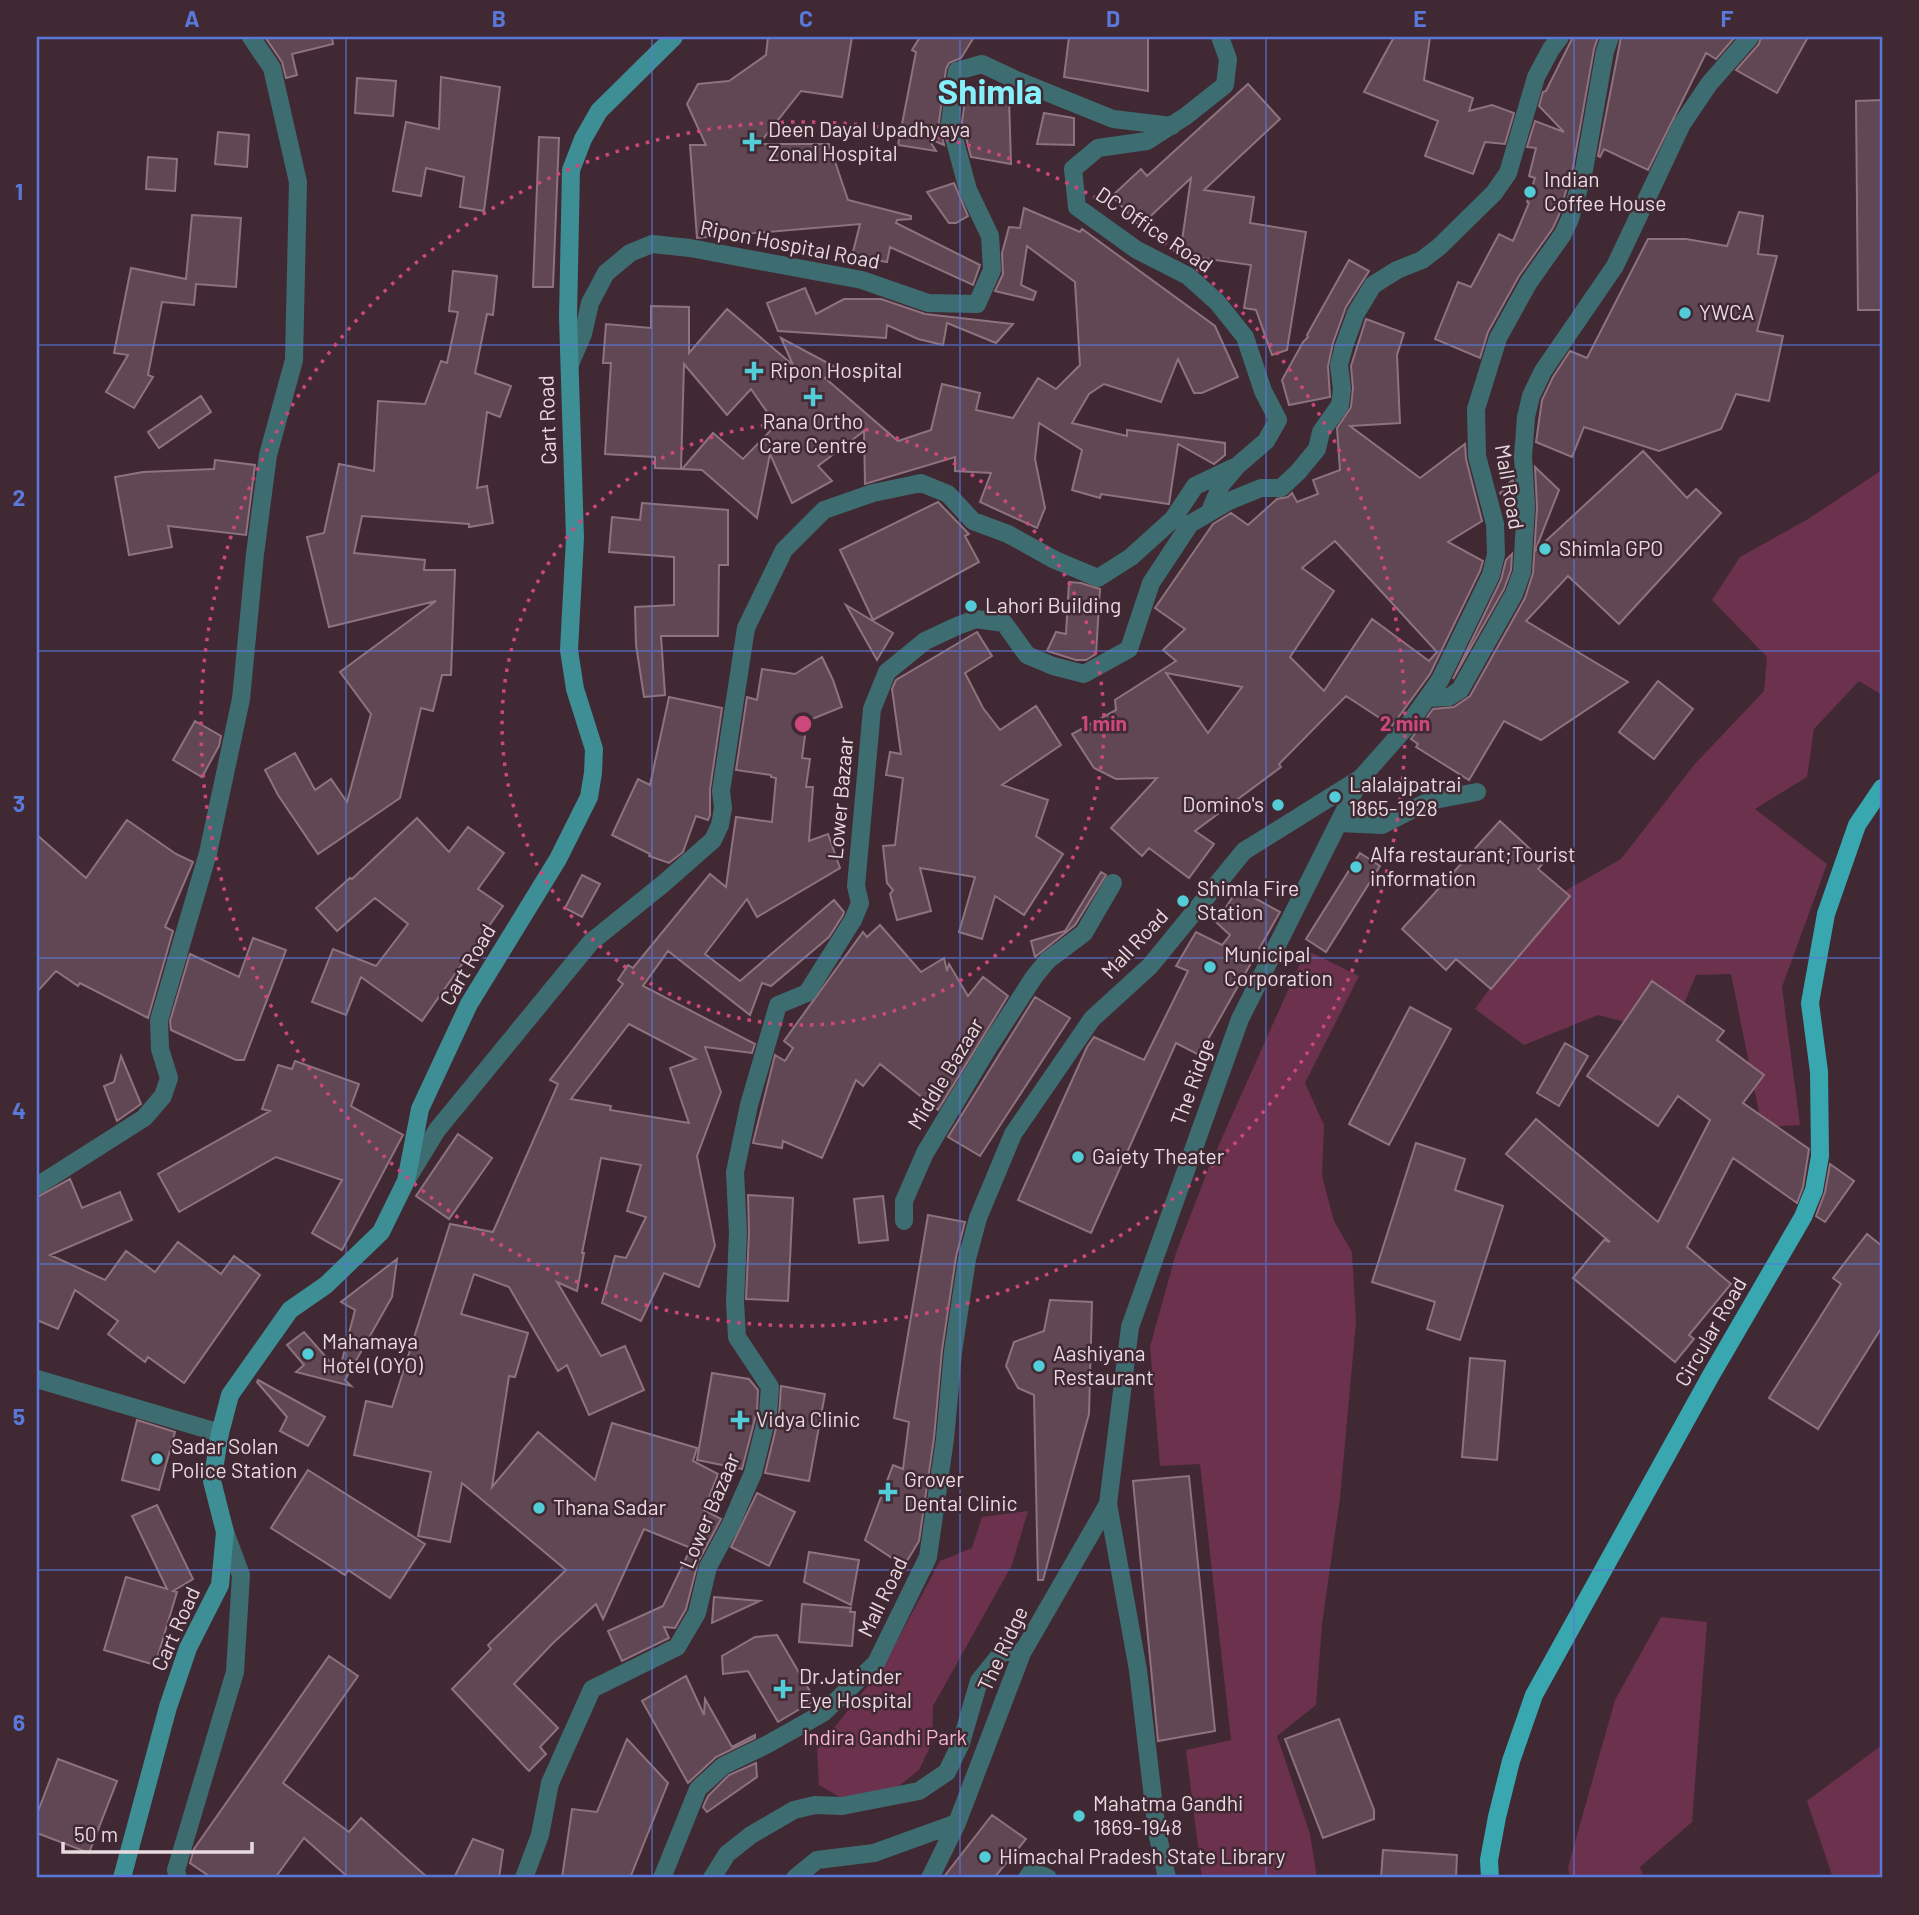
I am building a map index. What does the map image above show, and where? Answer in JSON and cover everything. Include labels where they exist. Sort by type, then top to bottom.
[{"type":"main road","name":"Cart Road","points":[[122,1878],[168,1707],[188,1648],[220,1585],[225,1532],[212,1481],[230,1395],[290,1310],[326,1285],[381,1232],[406,1181],[420,1109],[469,1004],[558,859],[589,797],[594,750],[575,689],[569,650],[575,538],[570,364],[571,170],[583,139],[599,111],[674,37]]},
{"type":"main road","name":"Circular Road","points":[[1490,1878],[1489,1860],[1497,1816],[1511,1761],[1534,1695],[1703,1389],[1803,1217],[1814,1190],[1820,1156],[1819,1072],[1810,1003],[1826,914],[1857,825],[1882,788]]},
{"type":"street","points":[[37,1186],[144,1118],[163,1096],[169,1078],[160,1049],[159,1020],[208,853],[241,699],[268,455],[294,360],[298,195],[298,182],[272,68],[250,37]]},
{"type":"street","name":"DC Office Road","points":[[1210,511],[1221,485],[1237,466],[1266,441],[1278,420],[1263,391],[1245,337],[1217,302],[1188,276],[1137,250],[1077,207],[1073,169],[1098,148],[1147,141],[1172,126],[1225,85],[1228,59],[1220,37]]},
{"type":"street","name":"Lower Bazaar","points":[[524,1878],[540,1835],[550,1783],[592,1689],[677,1647],[696,1613],[708,1567],[730,1526],[753,1473],[768,1413],[770,1387],[737,1337],[735,1302],[738,1233],[735,1172],[749,1105],[778,1005],[807,993],[853,920],[860,903],[856,886],[872,709],[887,672],[925,640],[976,619],[1004,623],[1027,655],[1053,666],[1084,674],[1129,649],[1151,583],[1190,524],[1210,511],[1261,488],[1281,488],[1317,449],[1321,432],[1339,405],[1342,389],[1339,365],[1341,356],[1362,304],[1373,285],[1397,270],[1422,260],[1494,193],[1508,173],[1536,77],[1560,37]]},
{"type":"street","name":"Mall Road","points":[[662,1878],[698,1790],[723,1766],[823,1713],[876,1663],[928,1557],[967,1259],[978,1218],[1013,1134],[1092,1019],[1150,966],[1244,851],[1361,778],[1408,725],[1440,680],[1491,575],[1496,554],[1495,524],[1477,456],[1475,409],[1498,338],[1529,282],[1563,234],[1570,219],[1584,170],[1605,51],[1610,37]]},
{"type":"street","points":[[1427,698],[1449,697],[1460,690],[1514,594],[1522,572],[1526,506],[1523,457],[1526,417],[1531,396],[1543,371],[1615,266],[1682,124],[1709,84],[1750,37]]},
{"type":"street","name":"Ripon Hospital Road","points":[[570,364],[583,334],[590,303],[606,273],[630,253],[652,244],[690,248],[862,280],[928,303],[977,304],[992,270],[990,236],[968,190],[950,123],[957,71],[982,64],[1113,119],[1172,126]]},
{"type":"street","points":[[406,1181],[438,1130],[591,942],[713,840],[720,825],[723,808],[721,791],[746,628],[784,550],[824,510],[873,493],[921,482],[948,494],[974,521],[1008,534],[1055,560],[1098,579],[1131,557],[1174,519],[1195,486],[1237,466]]},
{"type":"street","name":"The Ridge","points":[[1167,1878],[1157,1832],[1138,1670],[1108,1504],[1130,1327],[1240,1019],[1361,778]]},
{"type":"street","points":[[1339,823],[1382,825],[1429,801],[1477,792]]},
{"type":"street","name":"Middle Bazaar","points":[[904,1221],[904,1201],[925,1153],[988,1048],[1048,960],[1084,933],[1113,883]]},
{"type":"street","points":[[37,1379],[220,1433]]},
{"type":"street","name":"The Ridge","points":[[930,1878],[957,1823],[1022,1653],[1108,1504]]},
{"type":"street","points":[[178,1878],[176,1870],[235,1672],[241,1574],[225,1532]]},
{"type":"street","points":[[712,1878],[727,1854],[751,1835],[794,1810],[815,1805],[842,1807],[919,1791],[947,1772],[961,1743],[979,1681],[1003,1651],[1022,1653]]},
{"type":"street","points":[[795,1878],[817,1860],[874,1853],[957,1823]]},
{"type":"street","points":[[1027,1878],[1031,1871],[1048,1878]]},
{"type":"green space","points":[[1882,470],[1882,695],[1859,681],[1814,729],[1807,777],[1755,809],[1827,864],[1782,987],[1800,1125],[1762,1127],[1731,974],[1696,975],[1681,1011],[1637,1025],[1598,1015],[1524,1045],[1475,1009],[1556,896],[1621,859],[1694,765],[1764,691],[1767,657],[1712,600],[1740,557],[1808,519]]},
{"type":"green space","points":[[1306,950],[1359,976],[1305,1083],[1324,1125],[1322,1176],[1334,1221],[1352,1252],[1356,1322],[1340,1498],[1322,1624],[1316,1705],[1277,1736],[1310,1834],[1317,1878],[1202,1878],[1186,1750],[1231,1740],[1200,1464],[1160,1466],[1150,1347],[1176,1253],[1209,1167]]},
{"type":"green space","name":"Indira Gandhi Park","points":[[1028,1511],[1012,1565],[933,1706],[932,1743],[919,1770],[891,1792],[841,1798],[819,1785],[817,1749],[883,1667],[940,1561],[972,1548],[982,1517]]},
{"type":"green space","points":[[1661,1617],[1707,1622],[1692,1822],[1640,1867],[1644,1878],[1570,1878],[1568,1867],[1615,1700]]},
{"type":"green space","points":[[1882,1745],[1882,1878],[1833,1878],[1807,1801]]},
{"type":"building","points":[[265,37],[332,37],[333,44],[292,54],[297,75],[286,78],[282,62]]},
{"type":"building","points":[[768,37],[852,37],[842,97],[801,91],[759,144],[829,144],[848,200],[911,216],[911,219],[897,220],[896,223],[980,265],[973,285],[890,247],[887,262],[852,256],[860,224],[697,238],[690,145],[706,145],[687,104],[698,84],[729,81],[766,55]]},
{"type":"building","points":[[920,37],[974,37],[961,58],[949,63],[946,69],[939,122],[944,145],[928,138],[936,151],[898,145],[916,52],[912,50]]},
{"type":"building","points":[[1069,37],[1148,37],[1148,91],[1064,77]]},
{"type":"building","points":[[1394,37],[1430,37],[1424,80],[1473,98],[1469,111],[1492,105],[1514,113],[1505,144],[1485,142],[1473,174],[1425,156],[1438,121],[1364,92]]},
{"type":"building","points":[[1573,37],[1598,37],[1573,167],[1553,228],[1519,276],[1488,332],[1480,358],[1435,339],[1458,282],[1471,287],[1499,234],[1513,241],[1529,203],[1527,202],[1535,178],[1529,176],[1536,148],[1527,147],[1535,121],[1564,132],[1539,106],[1543,92],[1546,91]]},
{"type":"building","points":[[1621,37],[1735,37],[1716,59],[1706,53],[1648,170],[1604,149],[1600,157],[1598,156]]},
{"type":"building","points":[[1761,37],[1808,37],[1777,93],[1736,70],[1759,44]]},
{"type":"building","points":[[441,77],[500,87],[484,211],[460,207],[464,177],[426,168],[421,196],[393,191],[406,122],[439,129]]},
{"type":"building","points":[[357,78],[396,81],[393,116],[355,113]]},
{"type":"building","points":[[1248,84],[1280,119],[1204,190],[1254,197],[1250,223],[1306,232],[1287,350],[1272,355],[1256,310],[1244,308],[1251,265],[1180,255],[1191,178],[1140,226],[1112,196],[1141,169],[1147,176]]},
{"type":"building","points":[[967,85],[1009,98],[1011,164],[971,157],[962,122]]},
{"type":"building","points":[[1882,100],[1882,310],[1858,310],[1856,101]]},
{"type":"building","points":[[1044,113],[1074,118],[1074,145],[1037,144]]},
{"type":"building","points":[[218,132],[249,135],[247,167],[215,164]]},
{"type":"building","points":[[539,137],[559,138],[553,287],[533,287]]},
{"type":"building","points":[[148,157],[177,159],[175,191],[146,189]]},
{"type":"building","points":[[954,183],[968,216],[956,223],[949,223],[927,192]]},
{"type":"building","points":[[1024,208],[1080,232],[1082,229],[1215,326],[1238,377],[1202,393],[1194,393],[1178,359],[1161,402],[1104,384],[1089,394],[1072,423],[1127,436],[1127,430],[1225,443],[1225,455],[1214,464],[1178,444],[1169,504],[1101,494],[1100,498],[1072,490],[1082,450],[1039,423],[1035,459],[1045,508],[1037,528],[980,502],[991,473],[955,471],[955,457],[865,484],[864,431],[818,466],[832,481],[792,503],[770,454],[757,518],[702,470],[682,469],[713,433],[743,459],[776,425],[751,389],[727,415],[684,364],[681,469],[655,468],[655,457],[605,454],[611,363],[603,363],[606,324],[651,328],[651,306],[689,307],[689,353],[727,309],[793,365],[781,338],[837,368],[825,378],[898,441],[931,430],[942,384],[980,393],[976,410],[1013,418],[1038,378],[1056,389],[1080,365],[1075,282],[1027,246],[1021,285],[1036,292],[1033,300],[995,291],[1003,274],[1002,253],[1009,227],[1020,228]]},
{"type":"building","points":[[1739,212],[1763,216],[1758,254],[1777,256],[1757,331],[1783,336],[1769,401],[1736,394],[1721,429],[1659,451],[1584,427],[1572,457],[1536,442],[1542,400],[1553,377],[1570,351],[1587,358],[1648,239],[1686,239],[1727,246]]},
{"type":"building","points":[[192,215],[241,218],[236,287],[196,284],[194,305],[162,302],[148,375],[153,377],[134,408],[106,392],[128,355],[114,353],[131,268],[186,279]]},
{"type":"building","points":[[1349,260],[1369,271],[1346,307],[1333,343],[1328,366],[1330,397],[1289,405],[1282,380]]},
{"type":"building","points":[[453,271],[497,276],[493,315],[487,314],[475,373],[511,386],[500,417],[487,412],[477,488],[487,486],[493,523],[469,527],[469,524],[362,516],[354,553],[425,560],[424,570],[455,570],[451,675],[442,675],[433,711],[421,708],[400,798],[318,854],[278,795],[265,770],[295,753],[315,790],[331,779],[347,802],[371,714],[340,672],[436,601],[329,627],[307,537],[324,533],[339,464],[374,471],[378,401],[425,404],[441,361],[447,363],[458,312],[449,311]]},
{"type":"building","points":[[805,288],[816,314],[844,299],[881,299],[925,314],[1013,324],[996,343],[947,323],[943,345],[918,339],[887,325],[886,338],[778,331],[767,303]]},
{"type":"building","points":[[1366,319],[1404,333],[1397,355],[1400,423],[1350,426],[1420,478],[1465,444],[1466,459],[1482,521],[1448,542],[1483,561],[1480,571],[1430,674],[1392,726],[1346,696],[1279,764],[1281,767],[1195,831],[1214,844],[1189,878],[1149,848],[1142,856],[1111,828],[1157,778],[1116,779],[1094,768],[1072,734],[1116,710],[1115,700],[1176,661],[1163,650],[1185,629],[1155,608],[1213,524],[1231,513],[1248,525],[1277,499],[1288,497],[1292,493],[1297,502],[1318,494],[1313,480],[1340,470],[1337,428],[1351,407],[1351,366]],"holes":[[[1335,541],[1437,652],[1429,661],[1372,619],[1324,691],[1290,657],[1334,591],[1302,568]],[[1166,673],[1242,687],[1208,733]]]},
{"type":"building","points":[[201,396],[211,412],[159,448],[148,432]]},
{"type":"building","points":[[1643,451],[1687,498],[1696,489],[1721,513],[1619,624],[1568,576],[1526,621],[1628,682],[1541,740],[1504,721],[1469,780],[1416,747],[1418,744],[1411,739],[1433,709],[1454,707],[1470,696],[1525,598],[1533,573],[1537,507],[1535,467],[1559,490],[1535,551]]},
{"type":"building","points":[[215,460],[255,465],[246,535],[168,526],[172,547],[129,555],[115,477],[143,472],[214,469]]},
{"type":"building","points":[[1513,479],[1515,506],[1514,509],[1500,493]]},
{"type":"building","points":[[938,502],[969,534],[965,536],[979,562],[873,620],[840,550]]},
{"type":"building","points":[[642,503],[728,510],[728,565],[719,565],[718,636],[661,636],[665,695],[644,697],[636,645],[635,607],[674,605],[674,557],[609,552],[612,517],[640,520]]},
{"type":"building","points":[[1512,554],[1511,570],[1504,589],[1453,679],[1501,580],[1506,560]]},
{"type":"building","points":[[1069,582],[1100,589],[1096,654],[1086,660],[1076,660],[1047,651],[1056,632],[1066,634]]},
{"type":"building","points":[[846,605],[893,633],[877,660]]},
{"type":"building","points":[[977,632],[992,656],[965,673],[983,708],[1000,730],[1036,706],[1061,745],[1002,785],[1048,800],[1036,836],[1063,854],[1024,915],[995,896],[982,939],[959,932],[975,877],[920,868],[931,911],[897,920],[890,894],[893,890],[887,883],[883,846],[895,845],[903,778],[886,775],[890,752],[901,754],[892,689],[896,680]]},
{"type":"building","points":[[822,657],[842,707],[807,721],[802,758],[810,759],[806,787],[813,787],[809,841],[828,834],[840,868],[757,917],[747,899],[705,954],[740,981],[834,900],[844,912],[843,915],[829,937],[771,986],[762,983],[750,1015],[668,951],[643,986],[755,1044],[752,1053],[705,1047],[721,1092],[697,1156],[715,1246],[699,1287],[664,1273],[641,1321],[602,1303],[615,1256],[626,1258],[646,1217],[627,1211],[641,1165],[601,1158],[577,1291],[557,1282],[601,1356],[625,1346],[644,1390],[589,1415],[567,1365],[558,1371],[509,1287],[474,1274],[461,1314],[528,1333],[515,1377],[509,1376],[492,1487],[538,1432],[595,1480],[612,1423],[697,1448],[693,1461],[718,1474],[704,1510],[721,1519],[698,1562],[686,1609],[675,1628],[664,1627],[669,1638],[622,1661],[608,1631],[663,1606],[691,1548],[644,1529],[603,1619],[596,1604],[553,1643],[514,1684],[558,1728],[540,1747],[546,1754],[529,1771],[452,1689],[491,1649],[488,1645],[566,1570],[462,1483],[450,1542],[418,1536],[431,1472],[354,1455],[366,1401],[392,1407],[450,1224],[493,1232],[558,1084],[550,1080],[623,984],[618,980],[628,965],[633,968],[710,874],[726,887],[736,817],[772,822],[776,778],[736,770],[747,697],[757,700],[762,669],[795,674]],"holes":[[[629,1024],[696,1059],[670,1068],[689,1123],[610,1110],[611,1106],[571,1099]]]},
{"type":"building","points":[[1658,681],[1693,709],[1654,759],[1619,732]]},
{"type":"building","points":[[669,697],[722,708],[710,789],[710,815],[708,820],[696,816],[683,852],[669,863],[649,856],[650,854],[612,835],[638,779],[650,785]]},
{"type":"building","points":[[195,721],[221,736],[219,746],[202,777],[173,760]]},
{"type":"building","points":[[417,818],[449,852],[468,827],[504,853],[478,889],[503,906],[422,1021],[361,977],[346,1015],[312,1002],[333,949],[376,966],[408,924],[375,898],[337,931],[316,908],[352,879]]},
{"type":"building","points":[[127,820],[176,854],[193,862],[165,927],[173,931],[148,1018],[80,983],[78,986],[56,971],[37,992],[37,835],[86,878]]},
{"type":"building","points":[[1500,821],[1544,862],[1538,869],[1570,896],[1491,989],[1456,959],[1446,970],[1402,929]]},
{"type":"building","points":[[1360,853],[1380,866],[1326,952],[1306,939]]},
{"type":"building","points":[[1101,872],[1106,875],[1075,925],[1035,957],[1031,941],[1065,931]]},
{"type":"building","points":[[582,875],[600,884],[582,917],[565,908]]},
{"type":"building","points":[[1238,889],[1280,912],[1199,1055],[1176,1043],[1091,1233],[1018,1200],[1087,1047],[1094,1037],[1144,1060],[1188,971],[1176,966],[1196,932],[1222,945],[1230,935],[1216,922]]},
{"type":"building","points":[[880,925],[921,972],[944,958],[947,971],[949,964],[968,996],[983,977],[1008,996],[938,1110],[880,1064],[863,1086],[856,1080],[822,1158],[783,1141],[782,1148],[753,1143],[775,1055],[785,1061],[793,1048],[784,1041],[863,932],[867,937]]},
{"type":"building","points":[[253,938],[286,950],[244,1060],[236,1060],[171,1030],[170,1021],[190,954],[239,977]]},
{"type":"building","points":[[1652,981],[1724,1031],[1717,1040],[1764,1075],[1743,1103],[1809,1149],[1803,1187],[1797,1203],[1733,1158],[1687,1247],[1731,1284],[1689,1335],[1694,1339],[1675,1362],[1573,1278],[1604,1240],[1610,1242],[1506,1154],[1536,1119],[1658,1222],[1710,1120],[1678,1096],[1658,1126],[1587,1076]]},
{"type":"building","points":[[1035,997],[1070,1018],[980,1156],[948,1137]]},
{"type":"building","points":[[1410,1007],[1451,1029],[1389,1145],[1349,1124]]},
{"type":"building","points":[[1565,1043],[1588,1056],[1559,1106],[1537,1093]]},
{"type":"building","points":[[121,1056],[141,1104],[117,1121],[104,1086],[114,1082]]},
{"type":"building","points":[[295,1061],[359,1084],[351,1106],[403,1135],[342,1250],[312,1233],[342,1180],[276,1157],[179,1212],[158,1174],[270,1111],[262,1109],[278,1065],[292,1069]]},
{"type":"building","points":[[458,1134],[492,1158],[449,1219],[416,1196]]},
{"type":"building","points":[[1416,1143],[1465,1159],[1455,1190],[1503,1206],[1460,1340],[1427,1329],[1435,1302],[1372,1282]]},
{"type":"building","points":[[1830,1164],[1854,1181],[1825,1222],[1816,1216],[1825,1192]]},
{"type":"building","points":[[70,1179],[82,1208],[120,1192],[132,1220],[50,1255],[105,1280],[126,1251],[155,1272],[178,1242],[221,1274],[234,1256],[260,1275],[184,1383],[148,1357],[145,1362],[108,1334],[118,1321],[75,1290],[58,1329],[37,1320],[37,1197]]},
{"type":"building","points":[[748,1195],[793,1198],[788,1301],[746,1299]]},
{"type":"building","points":[[883,1196],[888,1240],[859,1243],[854,1199]]},
{"type":"building","points":[[928,1215],[965,1222],[956,1257],[942,1350],[934,1438],[919,1541],[904,1566],[865,1540],[893,1465],[903,1469],[909,1422],[894,1418]]},
{"type":"building","points":[[1867,1234],[1882,1246],[1882,1327],[1818,1429],[1769,1398],[1841,1284],[1833,1278]]},
{"type":"building","points":[[397,1259],[392,1297],[345,1380],[351,1386],[296,1372],[304,1365],[287,1345],[304,1332],[339,1372],[355,1310],[341,1302]]},
{"type":"building","points":[[1050,1300],[1092,1302],[1089,1414],[1043,1580],[1038,1580],[1034,1395],[1018,1388],[1006,1366],[1014,1342],[1044,1331]]},
{"type":"building","points":[[1470,1358],[1505,1361],[1497,1460],[1462,1457]]},
{"type":"building","points":[[712,1373],[749,1379],[758,1390],[757,1411],[742,1469],[697,1460]]},
{"type":"building","points":[[258,1380],[325,1417],[308,1446],[280,1431],[287,1417]]},
{"type":"building","points":[[781,1386],[825,1394],[809,1481],[765,1473],[779,1416]]},
{"type":"building","points":[[137,1420],[175,1432],[159,1490],[122,1480]]},
{"type":"building","points":[[308,1470],[425,1544],[390,1598],[348,1570],[345,1575],[271,1528]]},
{"type":"building","points":[[1189,1476],[1215,1731],[1158,1741],[1133,1481]]},
{"type":"building","points":[[757,1493],[795,1512],[769,1566],[731,1547]]},
{"type":"building","points":[[157,1505],[193,1579],[173,1591],[177,1592],[155,1665],[104,1650],[126,1577],[167,1589],[132,1516]]},
{"type":"building","points":[[809,1552],[859,1560],[851,1605],[804,1582]]},
{"type":"building","points":[[714,1597],[760,1601],[712,1623]]},
{"type":"building","points":[[802,1604],[851,1608],[850,1612],[855,1612],[852,1646],[799,1642]]},
{"type":"building","points":[[777,1635],[815,1700],[778,1722],[748,1671],[723,1674],[722,1656],[755,1637]]},
{"type":"building","points":[[329,1656],[358,1676],[283,1783],[349,1832],[361,1818],[428,1878],[349,1878],[304,1838],[275,1878],[212,1878],[190,1863],[194,1849]]},
{"type":"building","points":[[686,1676],[704,1715],[705,1699],[732,1747],[755,1735],[755,1738],[716,1757],[688,1783],[642,1701]]},
{"type":"building","points":[[1339,1719],[1374,1810],[1374,1819],[1323,1838],[1285,1739]]},
{"type":"building","points":[[627,1739],[668,1783],[630,1878],[562,1878],[572,1809],[597,1812]]},
{"type":"building","points":[[58,1759],[117,1781],[89,1853],[37,1833],[37,1814]]},
{"type":"building","points":[[756,1763],[757,1777],[707,1812],[703,1807],[708,1796],[729,1775]]},
{"type":"building","name":"Himachal Pradesh State Library","points":[[992,1815],[1026,1839],[994,1878],[943,1878]]},
{"type":"building","points":[[473,1839],[503,1850],[499,1878],[454,1878]]},
{"type":"building","points":[[1383,1850],[1457,1855],[1456,1878],[1381,1878]]},
{"type":"place","name":"Deen Dayal Upadhyaya Zonal Hospital","points":[[752,142]]},
{"type":"place","name":"Indian Coffee House","points":[[1530,192]]},
{"type":"place","name":"YWCA","points":[[1685,313]]},
{"type":"place","name":"Ripon Hospital","points":[[754,371]]},
{"type":"place","name":"Rana Ortho Care Centre","points":[[813,397]]},
{"type":"place","name":"Shimla GPO","points":[[1545,549]]},
{"type":"place","name":"Lahori Building","points":[[971,606]]},
{"type":"place","name":"Lalalajpatrai 1865-1928","points":[[1335,797]]},
{"type":"place","name":"Domino's","points":[[1278,805]]},
{"type":"place","name":"Alfa restaurant;Tourist information","points":[[1356,867]]},
{"type":"place","name":"Shimla Fire Station","points":[[1183,901]]},
{"type":"place","name":"Municipal Corporation","points":[[1210,967]]},
{"type":"place","name":"Gaiety Theater","points":[[1078,1157]]},
{"type":"place","name":"Mahamaya Hotel (OYO)","points":[[308,1354]]},
{"type":"place","name":"Aashiyana Restaurant","points":[[1039,1366]]},
{"type":"place","name":"Vidya Clinic","points":[[740,1420]]},
{"type":"place","name":"Sadar Solan Police Station","points":[[157,1459]]},
{"type":"place","name":"Grover Dental Clinic","points":[[888,1492]]},
{"type":"place","name":"Thana Sadar","points":[[539,1508]]},
{"type":"place","name":"Dr.Jatinder Eye Hospital","points":[[783,1689]]},
{"type":"place","name":"Mahatma Gandhi 1869-1948","points":[[1079,1816]]},
{"type":"place","name":"Himachal Pradesh State Library","points":[[985,1857]]},
{"type":"district","name":"Shimla","points":[[990,92]]}]
